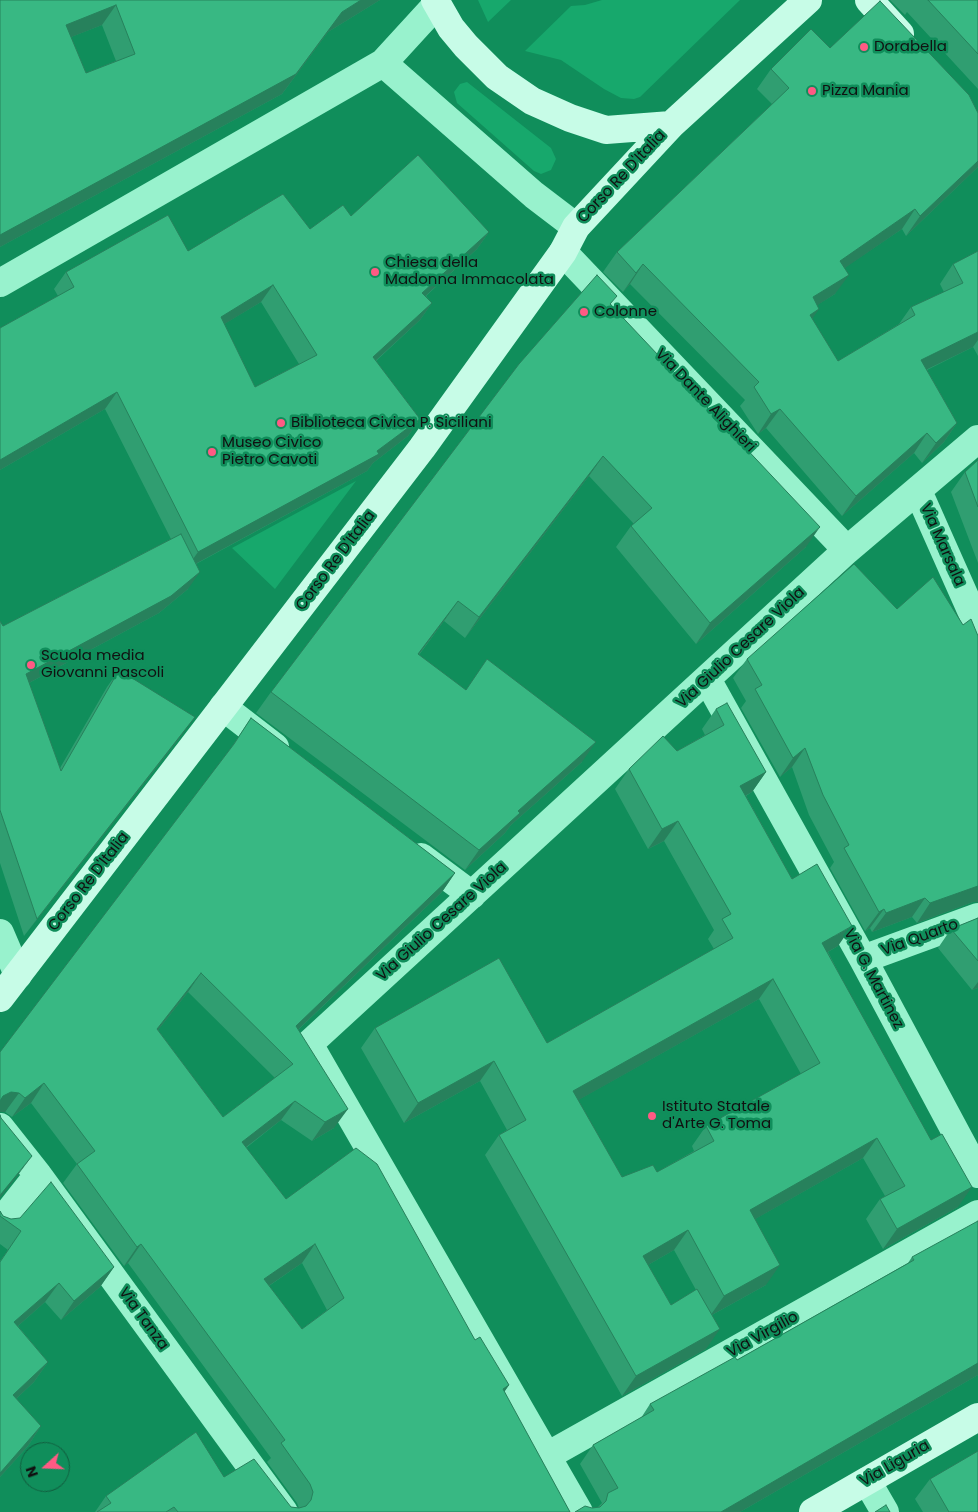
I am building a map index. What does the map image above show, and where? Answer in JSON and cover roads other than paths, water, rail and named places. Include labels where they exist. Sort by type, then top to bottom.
[{"type":"main road","name":"Corso Re D'Italia","points":[[0,998],[422,448],[562,252],[576,227],[671,125],[808,0]]},
{"type":"main road","points":[[869,0],[917,51]]},
{"type":"main road","points":[[436,2],[450,28],[466,46],[497,77],[532,101],[570,118],[606,130],[671,125]]},
{"type":"main road","name":"Via Liguria","points":[[813,1512],[978,1417]]},
{"type":"street","points":[[0,283],[382,63],[436,2]]},
{"type":"street","points":[[382,63],[534,195],[576,227]]},
{"type":"street","name":"Via Dante Alighieri","points":[[562,252],[847,550]]},
{"type":"street","name":"Via Giulio Cesare Viola","points":[[579,1512],[309,1044],[847,550],[978,438]]},
{"type":"street","name":"Via Marsala","points":[[918,491],[978,626]]},
{"type":"street","name":"Via G. Martinez","points":[[707,679],[863,959],[978,1174]]},
{"type":"street","points":[[223,707],[293,760]]},
{"type":"street","points":[[402,842],[472,895]]},
{"type":"street","name":"Via Quarto","points":[[863,959],[978,917]]},
{"type":"street","points":[[0,933],[18,975]]},
{"type":"street","name":"Via Tanza","points":[[0,1127],[38,1175],[284,1512]]},
{"type":"street","points":[[0,1223],[38,1175]]},
{"type":"street","name":"Via Virgilio","points":[[547,1456],[978,1214]]},
{"type":"street","points":[[867,1481],[885,1512]]},
{"type":"place","name":"Dorabella","points":[[864,47]]},
{"type":"place","name":"Pizza Mania","points":[[812,91]]},
{"type":"place","name":"Chiesa della Madonna Immacolata","points":[[375,272]]},
{"type":"place","name":"Colonne","points":[[584,312]]},
{"type":"place","name":"Biblioteca Civica P. Siciliani","points":[[281,423]]},
{"type":"place","name":"Museo Civico Pietro Cavoti","points":[[212,452]]},
{"type":"place","name":"Scuola media Giovanni Pascoli","points":[[31,665]]},
{"type":"place","name":"Istituto Statale d'Arte G. Toma","points":[[652,1116]]}]
